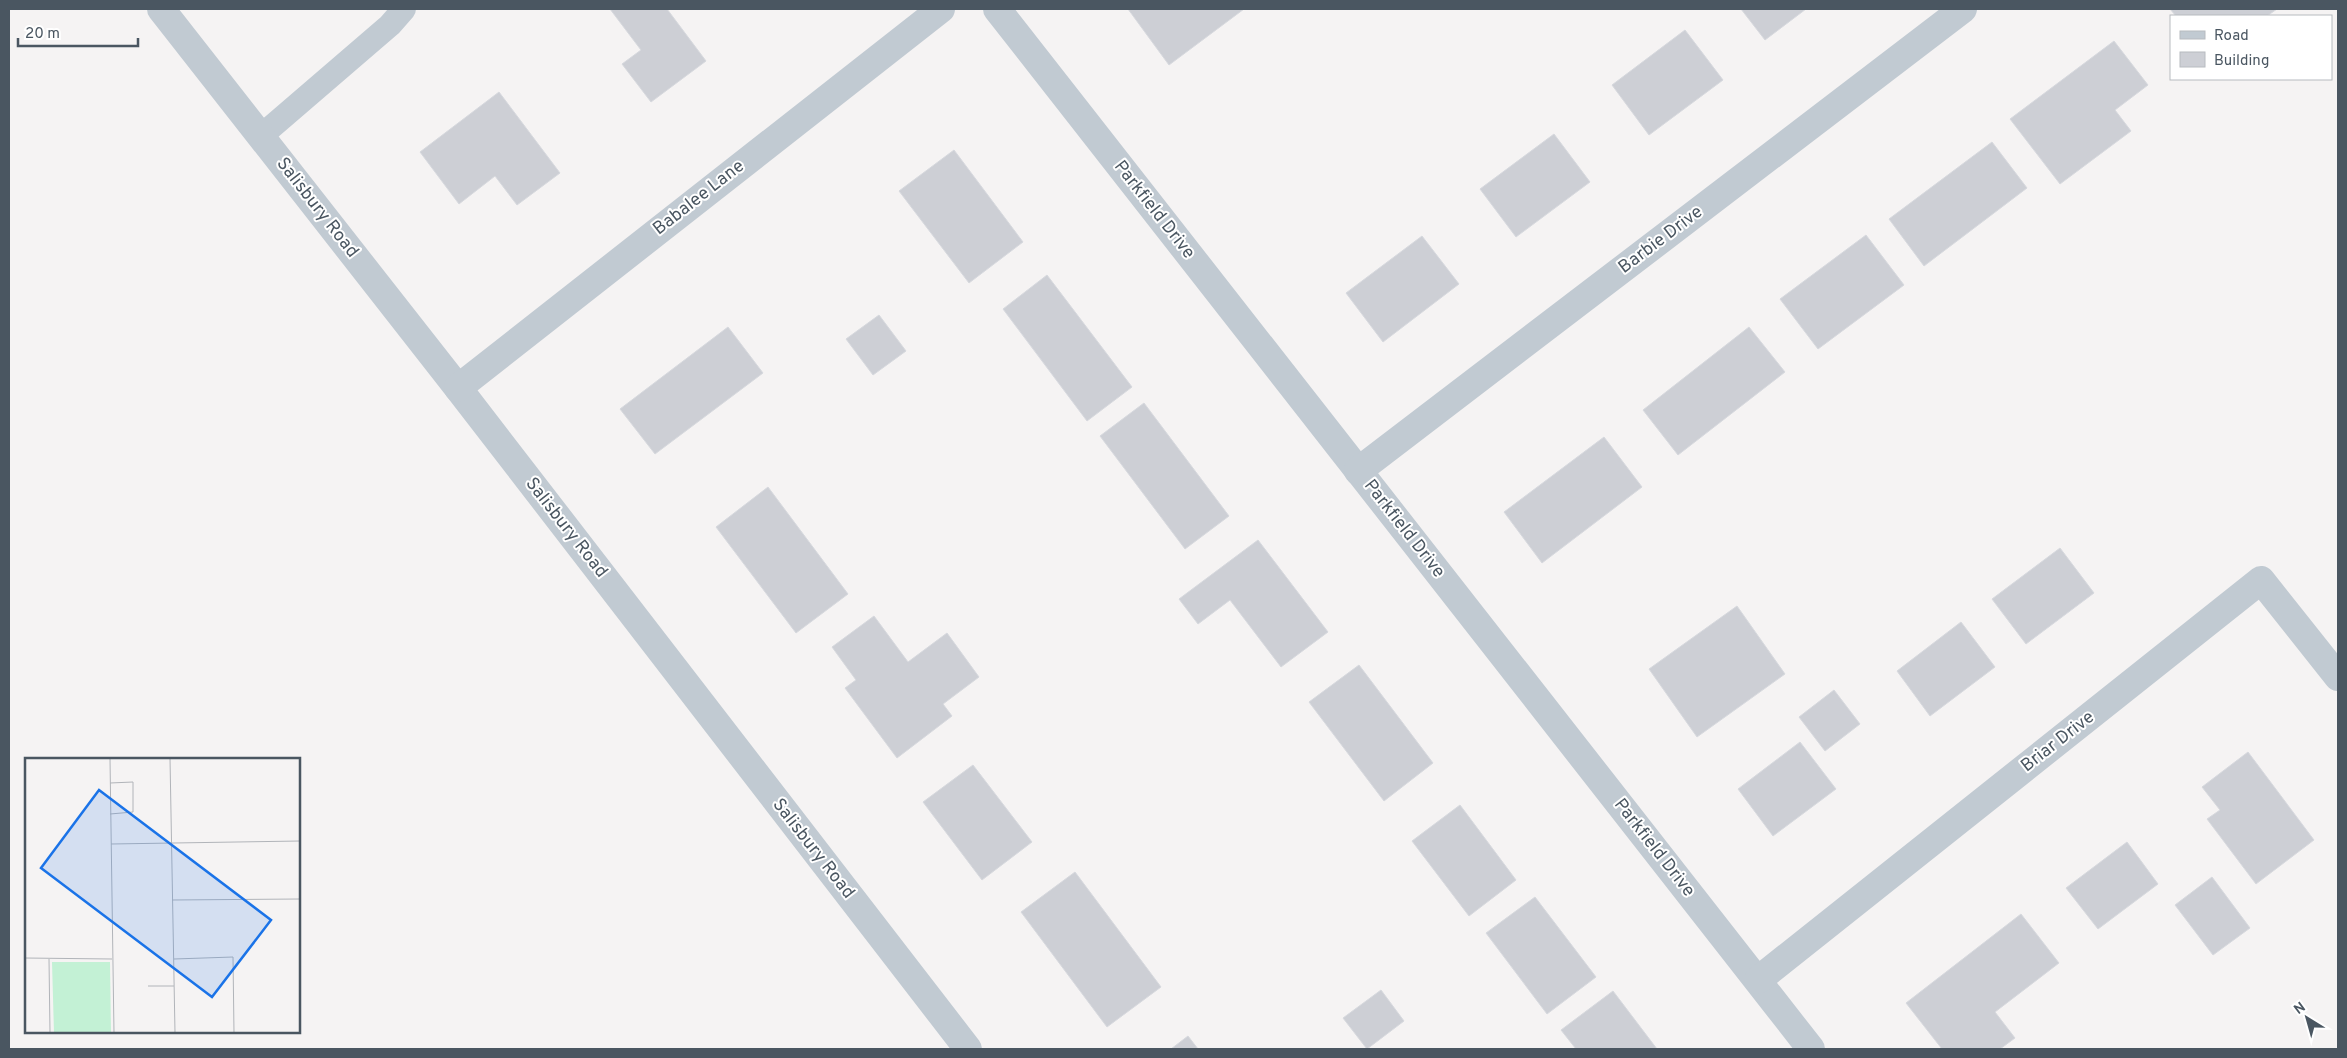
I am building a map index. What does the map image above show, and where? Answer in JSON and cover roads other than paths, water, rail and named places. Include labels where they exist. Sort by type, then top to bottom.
[{"type":"street","name":"Salisbury Road","points":[[161,9],[458,388],[968,1049]]},
{"type":"street","name":"Babalee Lane","points":[[458,388],[941,9]]},
{"type":"street","name":"Parkfield Drive","points":[[996,9],[1811,1049]]},
{"type":"street","name":"Barbie Drive","points":[[1358,471],[1963,9]]},
{"type":"street","name":"Briar Drive","points":[[1758,980],[2262,580],[2338,677]]},
{"type":"lane","points":[[261,136],[390,24],[404,9]]}]
